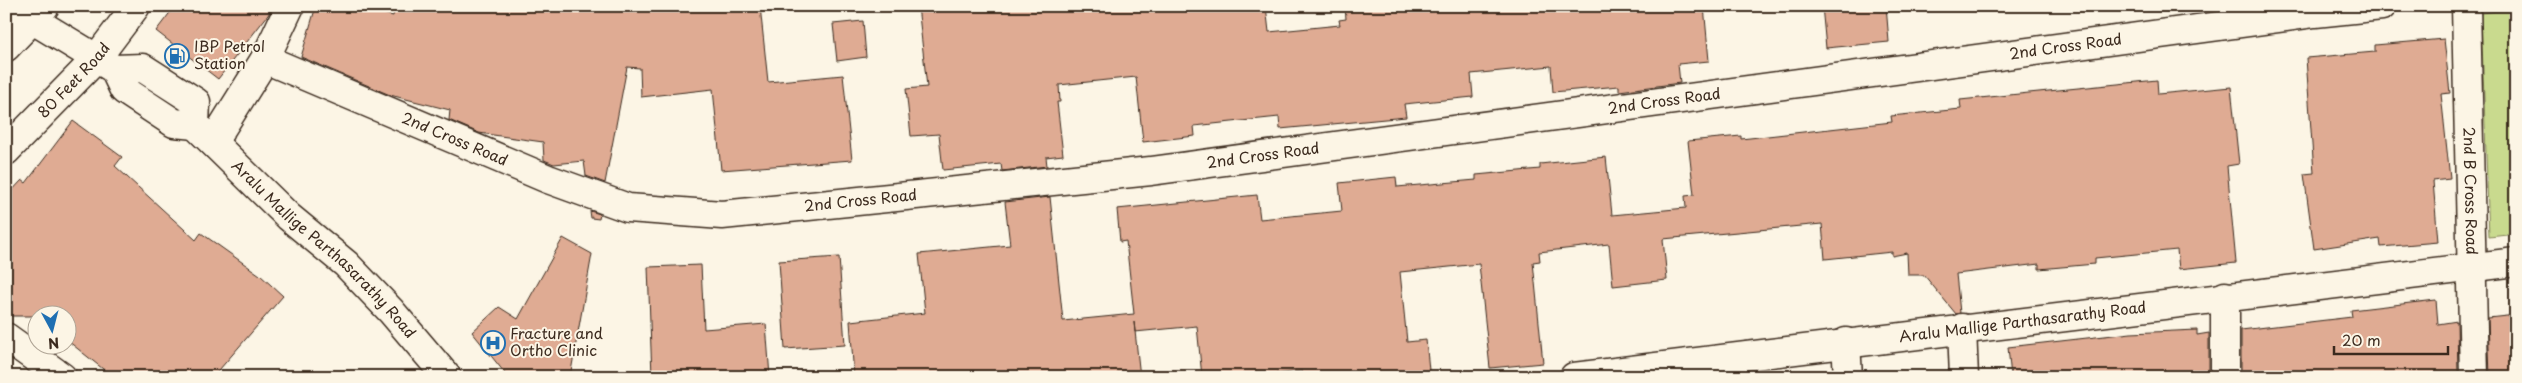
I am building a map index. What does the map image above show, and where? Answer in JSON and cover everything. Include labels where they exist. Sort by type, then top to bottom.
[{"type":"street","points":[[9,6],[39,13],[105,64],[143,68],[196,102],[204,134]]},
{"type":"street","name":"80 Feet Road","points":[[6,151],[105,64],[136,6]]},
{"type":"street","points":[[204,134],[265,58],[290,6]]},
{"type":"street","name":"2nd Cross Road","points":[[265,58],[548,179],[628,208],[722,215],[1151,171],[2315,12],[2382,6]]},
{"type":"street","name":"2nd B Cross Road","points":[[2466,6],[2474,377]]},
{"type":"street","points":[[6,47],[39,13]]},
{"type":"street","name":"Aralu Mallige Parthasarathy Road","points":[[204,134],[289,217],[346,264],[391,311],[448,377]]},
{"type":"street","name":"Aralu Mallige Parthasarathy Road","points":[[1574,377],[1846,342],[2516,262]]},
{"type":"street","points":[[2225,296],[2225,377]]},
{"type":"street","points":[[1962,328],[1964,377]]},
{"type":"street","points":[[6,337],[62,377]]},
{"type":"street","points":[[1846,342],[1848,377]]},
{"type":"green space","points":[[2516,9],[2516,234],[2489,237],[2481,13]]},
{"type":"building","points":[[175,6],[273,6],[218,79],[156,31]]},
{"type":"building","points":[[316,6],[358,6],[393,16],[395,6],[760,6],[768,82],[843,75],[852,160],[721,170],[713,89],[641,97],[640,68],[627,67],[605,183],[586,176],[584,161],[554,164],[544,160],[543,142],[479,133],[449,120],[450,110],[390,95],[301,57]]},
{"type":"building","points":[[918,6],[1266,6],[1269,32],[1340,25],[1339,20],[1346,19],[1345,6],[1704,6],[1709,61],[1678,64],[1680,83],[1619,91],[1619,86],[1553,92],[1551,66],[1471,74],[1473,97],[1404,104],[1406,117],[1280,129],[1279,117],[1194,126],[1195,136],[1143,142],[1136,77],[1059,85],[1060,102],[1057,102],[1063,155],[1046,157],[1047,166],[1002,171],[1001,164],[943,170],[939,134],[911,136],[906,89],[927,87]]},
{"type":"building","points":[[1822,6],[1886,6],[1889,42],[1826,48]]},
{"type":"building","points":[[863,21],[866,57],[837,61],[833,24]]},
{"type":"building","points":[[2444,39],[2450,93],[2441,94],[2450,179],[2433,181],[2438,242],[2381,247],[2380,239],[2314,249],[2304,174],[2314,173],[2306,58],[2375,52],[2375,45]]},
{"type":"building","points":[[2157,80],[2158,94],[2231,87],[2239,164],[2227,166],[2236,263],[2179,269],[2177,250],[2095,258],[2095,264],[2039,269],[2039,264],[1956,274],[1960,313],[1956,314],[1924,275],[1908,275],[1907,253],[1892,256],[1892,252],[1825,259],[1822,224],[1663,239],[1667,280],[1613,286],[1609,244],[1539,252],[1540,261],[1533,262],[1543,363],[1490,368],[1479,264],[1400,272],[1407,342],[1426,340],[1429,370],[1378,377],[1303,377],[1302,371],[1244,377],[1202,377],[1197,326],[1135,332],[1140,377],[854,377],[850,321],[925,313],[919,254],[1010,245],[1005,202],[1050,197],[1063,321],[1134,314],[1126,241],[1120,242],[1117,209],[1257,195],[1260,219],[1342,211],[1339,183],[1396,177],[1397,187],[1476,180],[1476,175],[1540,169],[1540,164],[1606,157],[1612,215],[1686,208],[1685,196],[1694,195],[1688,141],[1741,136],[1741,139],[1892,122],[1891,116],[1961,109],[1960,100]]},
{"type":"building","points":[[73,121],[122,157],[115,166],[196,240],[201,233],[260,275],[283,296],[213,377],[113,377],[78,349],[78,306],[28,306],[28,316],[6,316],[6,197],[22,180],[26,183]]},
{"type":"building","points":[[590,211],[600,214],[599,219],[591,218]]},
{"type":"building","points":[[563,238],[592,254],[570,377],[508,377],[472,332],[499,307],[518,319]]},
{"type":"building","points":[[839,257],[845,345],[785,349],[779,261]]},
{"type":"building","points":[[701,265],[704,329],[766,324],[770,377],[652,377],[648,267]]},
{"type":"building","points":[[2436,300],[2438,324],[2457,321],[2458,377],[2241,377],[2241,330],[2352,317],[2351,310]]},
{"type":"building","points":[[2516,315],[2516,377],[2490,377],[2488,318]]},
{"type":"building","points":[[2197,330],[2197,335],[2209,333],[2209,377],[2011,377],[2008,347],[2131,333]]},
{"type":"place","name":"IBP Petrol Station","points":[[177,56]]},
{"type":"place","name":"Fracture and Ortho Clinic","points":[[493,343]]}]
